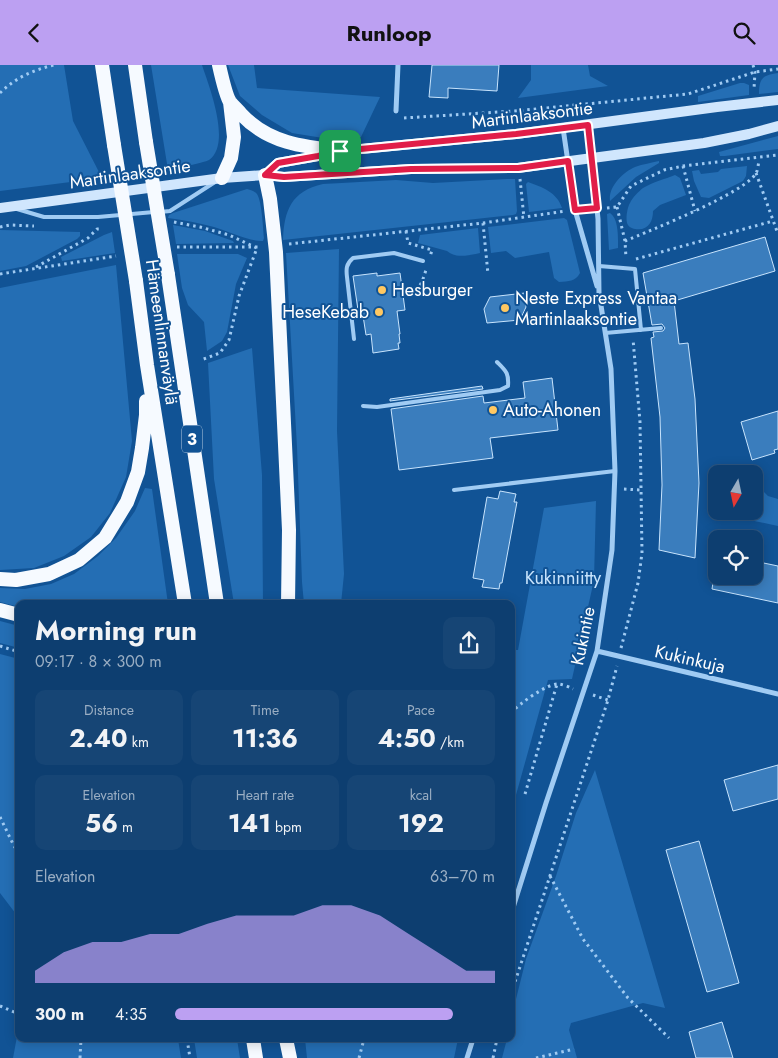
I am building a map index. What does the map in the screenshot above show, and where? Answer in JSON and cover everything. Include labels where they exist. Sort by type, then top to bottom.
[{"type":"highway","name":"Hämeenlinnanväylä","points":[[102,65],[184,600]]},
{"type":"highway","name":"Hämeenlinnanväylä","points":[[135,65],[216,600]]},
{"type":"highway","points":[[219,65],[230,102],[234,137],[231,158],[222,178]]},
{"type":"highway","points":[[230,102],[246,120],[276,138],[306,147],[340,151]]},
{"type":"highway","points":[[265,175],[270,199],[276,252],[289,530],[288,600]]},
{"type":"highway","points":[[0,579],[16,580],[49,574],[79,560],[106,538],[127,502],[138,471],[146,415],[147,365]]},
{"type":"highway","points":[[0,610],[15,614]]},
{"type":"highway","points":[[253,1042],[256,1058]]},
{"type":"highway","points":[[287,1042],[290,1058]]},
{"type":"main road","name":"Martinlaaksontie","points":[[265,175],[278,163],[340,151],[516,134],[778,100]]},
{"type":"main road","name":"Martinlaaksontie","points":[[4,207],[222,178],[265,175],[284,177],[411,169],[518,168],[704,143],[778,126]]},
{"type":"street","points":[[396,111],[398,65]]},
{"type":"street","name":"Kukintie","points":[[515,901],[597,651],[612,550],[615,471],[611,369],[600,293],[597,208],[588,125]]},
{"type":"street","name":"Kukintie","points":[[564,128],[575,210],[600,293]]},
{"type":"street","name":"Kukinkuja","points":[[597,651],[778,694]]},
{"type":"street","points":[[467,1058],[472,1042]]},
{"type":"lane","points":[[4,207],[44,217],[98,217],[170,211],[222,178]]},
{"type":"lane","points":[[354,339],[346,268],[348,262],[353,259],[394,253],[423,261]]},
{"type":"lane","points":[[599,266],[635,269],[641,330]]},
{"type":"lane","points":[[605,333],[661,328]]},
{"type":"lane","points":[[364,406],[377,407],[500,390],[508,386],[509,377],[497,362]]},
{"type":"lane","points":[[454,490],[615,471]]},
{"type":"path","points":[[0,93],[21,76],[54,65]]},
{"type":"path","points":[[753,65],[755,72],[754,92]]},
{"type":"path","points":[[396,111],[397,119],[515,111],[688,95],[755,72],[778,69]]},
{"type":"path","points":[[597,208],[617,207],[631,186],[664,170],[778,155]]},
{"type":"path","points":[[758,161],[756,173],[778,234]]},
{"type":"path","points":[[683,166],[695,211]]},
{"type":"path","points":[[625,241],[695,211],[742,187],[756,173]]},
{"type":"path","points":[[524,218],[575,210]]},
{"type":"path","points":[[636,259],[773,221]]},
{"type":"path","points":[[483,223],[488,274]]},
{"type":"path","points":[[402,289],[418,288],[422,282],[432,251],[408,243],[406,231]]},
{"type":"path","points":[[0,647],[15,651]]},
{"type":"path","points":[[515,709],[538,691],[557,684],[525,794]]},
{"type":"path","points":[[0,817],[15,847]]},
{"type":"path","points":[[550,876],[583,939],[628,998],[669,1037]]},
{"type":"path","points":[[0,1006],[15,1012]]},
{"type":"path","points":[[80,1058],[81,1042]]},
{"type":"path","points":[[187,1042],[190,1058]]},
{"type":"path","points":[[359,1058],[363,1042]]},
{"type":"path","points":[[493,1058],[497,1042]]},
{"type":"path","points":[[536,1058],[574,1049]]},
{"type":"green space","points":[[0,65],[64,65],[73,121],[102,178],[0,191]]},
{"type":"green space","points":[[151,65],[202,65],[217,114],[219,128],[219,141],[216,152],[209,160],[168,170]]},
{"type":"green space","points":[[228,65],[254,65],[257,88],[380,97],[361,137],[329,139],[292,133],[262,115],[240,96]]},
{"type":"green space","points":[[531,65],[588,65],[590,76],[608,86],[518,98],[531,80]]},
{"type":"green space","points":[[778,73],[778,92],[759,94],[763,78]]},
{"type":"green space","points":[[740,83],[749,85],[749,95],[698,102],[698,96]]},
{"type":"green space","points":[[778,136],[778,149],[720,156],[719,152]]},
{"type":"green space","points":[[659,161],[659,163],[636,177],[610,201],[611,190],[626,172],[638,166]]},
{"type":"green space","points":[[747,166],[746,176],[743,181],[709,198],[701,197],[692,171],[699,170],[701,174]]},
{"type":"green space","points":[[675,175],[680,178],[686,195],[660,205],[653,211],[649,225],[643,229],[630,227],[627,223],[627,211],[636,195],[643,188]]},
{"type":"green space","points":[[515,179],[517,211],[513,215],[283,240],[285,220],[291,204],[303,192],[323,184],[396,180],[433,183]]},
{"type":"green space","points":[[528,182],[544,188],[553,194],[560,202],[562,208],[529,212],[526,184]]},
{"type":"green space","points":[[247,189],[255,192],[259,198],[263,222],[263,241],[245,238],[208,226],[168,218],[173,213]]},
{"type":"green space","points":[[610,213],[616,224],[618,248],[609,250],[607,214]]},
{"type":"green space","points":[[564,218],[567,220],[580,273],[574,280],[559,282],[554,278],[549,252],[515,258],[506,251],[491,253],[488,227]]},
{"type":"green space","points":[[173,225],[205,231],[234,243],[176,244]]},
{"type":"green space","points":[[478,228],[480,253],[459,256],[418,243],[420,235]]},
{"type":"green space","points":[[0,230],[80,232],[80,236],[26,266],[0,271]]},
{"type":"green space","points":[[112,232],[115,253],[62,261],[61,257]]},
{"type":"green space","points":[[339,249],[337,431],[344,574],[341,600],[304,600],[286,253]]},
{"type":"green space","points":[[177,254],[238,254],[247,258],[236,284],[227,332],[222,341],[207,351],[204,322],[188,305],[182,288]]},
{"type":"green space","points":[[116,265],[132,441],[126,477],[110,513],[91,537],[64,556],[34,568],[0,570],[0,288]]},
{"type":"green space","points":[[252,348],[262,475],[263,600],[233,600],[214,479],[208,363]]},
{"type":"green space","points":[[145,488],[152,489],[167,600],[15,600],[15,606],[0,602],[0,588],[25,589],[51,584],[74,574],[98,556],[116,538],[135,511]]},
{"type":"green space","points":[[763,491],[768,496],[778,499],[778,526],[750,520],[763,520]]},
{"type":"green space","name":"Kukinniitty","points":[[596,501],[594,580],[572,679],[548,680],[516,795],[515,850],[515,650],[518,650],[544,508]]},
{"type":"green space","points":[[0,621],[15,625],[15,647],[0,643]]},
{"type":"green space","points":[[0,654],[15,658],[15,913],[0,893]]},
{"type":"green space","points":[[595,770],[665,1008],[643,1003],[571,1023],[569,1030],[577,1058],[502,1058],[506,1042],[515,1042],[515,1003],[526,959],[576,813]]},
{"type":"green space","points":[[16,1042],[178,1042],[181,1058],[13,1058]]},
{"type":"green space","points":[[194,1042],[237,1042],[240,1058],[197,1058]]},
{"type":"green space","points":[[305,1042],[457,1042],[454,1058],[307,1058]]},
{"type":"building","points":[[432,65],[499,65],[497,91],[448,88],[448,98],[429,97]]},
{"type":"building","points":[[765,237],[775,271],[674,301],[679,344],[688,343],[695,399],[699,483],[695,558],[659,550],[662,485],[660,417],[651,338],[654,337],[653,332],[663,331],[665,328],[662,324],[652,325],[643,273]]},
{"type":"building","points":[[377,273],[377,276],[400,273],[405,310],[397,311],[400,334],[399,349],[373,353],[371,334],[366,335],[362,309],[358,310],[353,276]]},
{"type":"building","points":[[525,293],[526,307],[520,320],[487,323],[484,309],[490,297]]},
{"type":"building","points":[[552,378],[558,430],[490,438],[493,458],[399,470],[391,409],[483,396],[484,403],[525,398],[523,382]]},
{"type":"building","points":[[482,386],[483,389],[390,401],[390,399]]},
{"type":"building","points":[[778,411],[778,449],[774,450],[775,453],[752,460],[741,422]]},
{"type":"building","points":[[500,491],[516,494],[514,502],[517,502],[502,583],[500,583],[499,589],[482,587],[484,580],[473,578],[487,497],[498,499]]},
{"type":"building","points":[[763,563],[778,566],[778,603],[712,589],[713,585],[763,585]]},
{"type":"building","points":[[778,765],[778,799],[733,811],[724,780]]},
{"type":"building","points":[[699,841],[739,983],[707,992],[666,850]]},
{"type":"building","points":[[722,1022],[733,1058],[696,1058],[689,1032]]},
{"type":"place","name":"Hesburger","points":[[382,290]]},
{"type":"place","name":"Neste Express Vantaa Martinlaaksontie","points":[[505,308]]},
{"type":"place","name":"HeseKebab","points":[[379,312]]},
{"type":"place","name":"Auto-Ahonen","points":[[493,410]]},
{"type":"route","points":[[588,125],[597,208],[575,210],[568,161],[518,168],[411,169],[284,177],[265,175],[278,163],[340,151],[588,125]]}]
